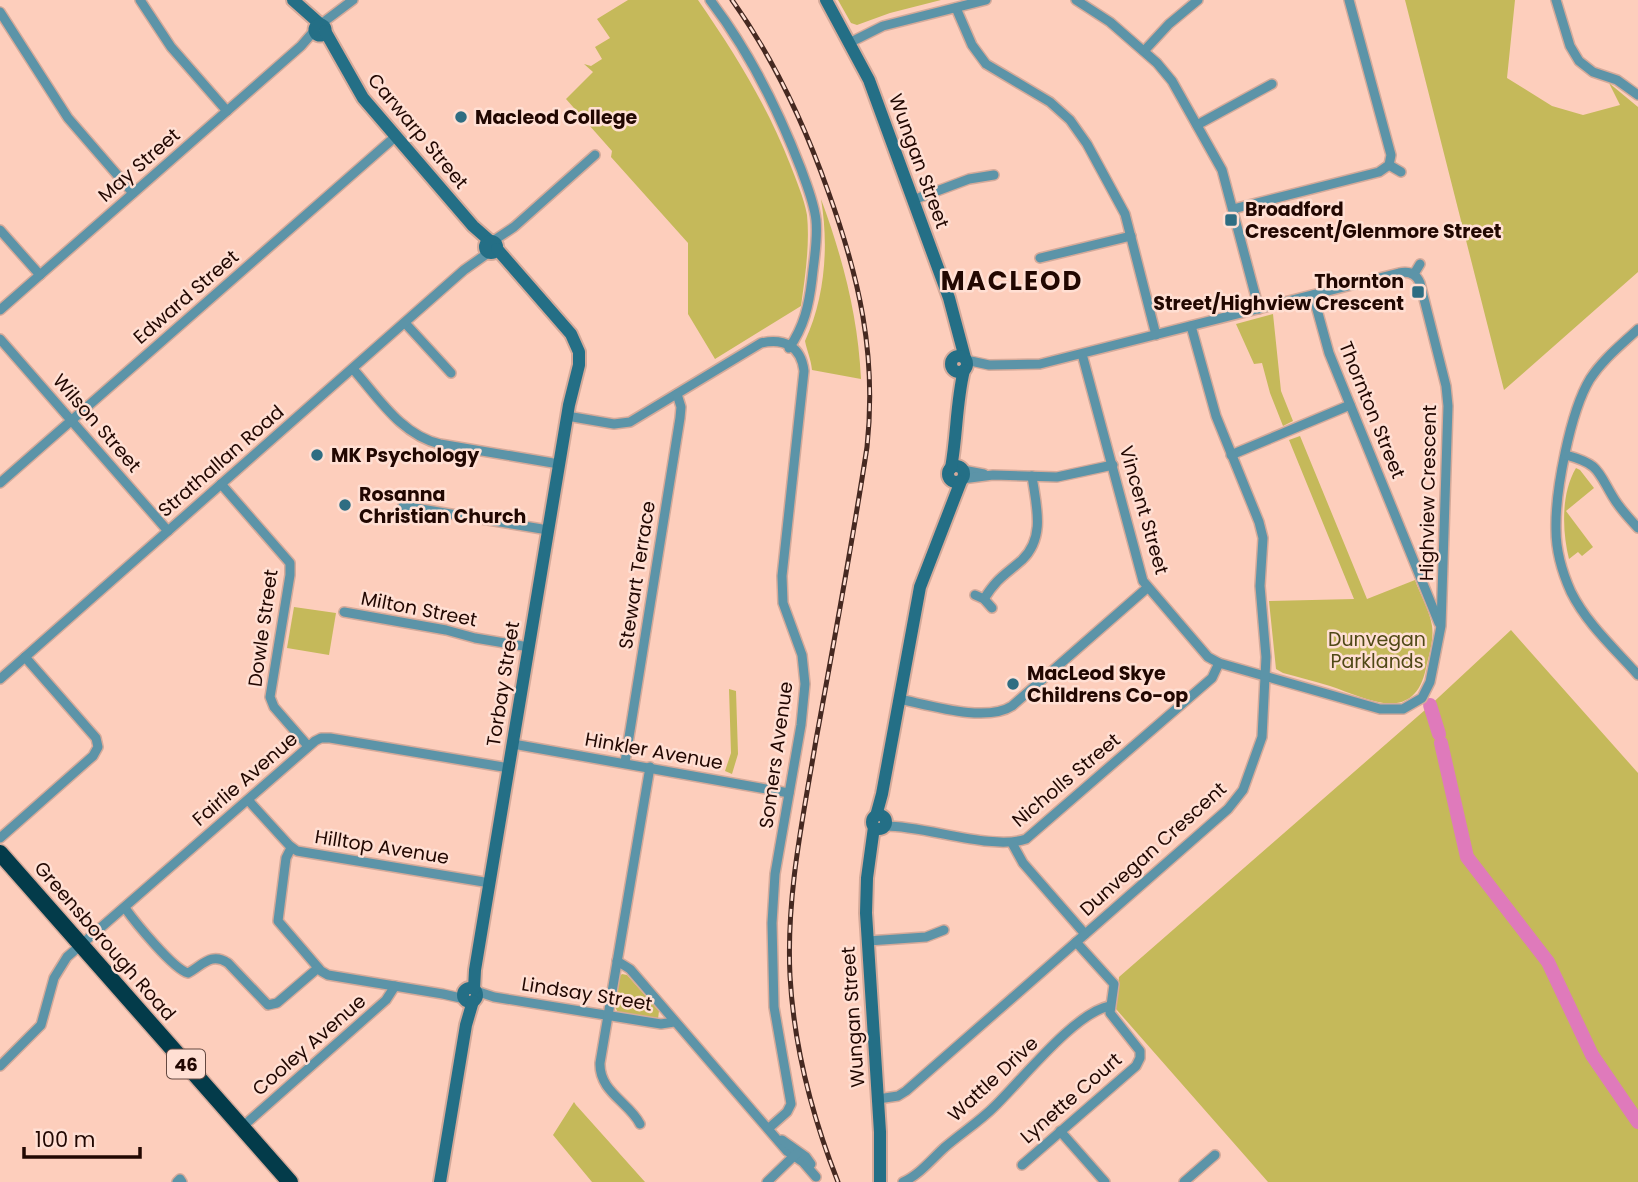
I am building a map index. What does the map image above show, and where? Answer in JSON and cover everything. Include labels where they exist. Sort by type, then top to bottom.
[{"type":"highway","name":"Greensborough Road","points":[[0,853],[290,1182]]},
{"type":"street","points":[[140,0],[171,47],[227,111]]},
{"type":"street","name":"May Street","points":[[0,310],[353,0]]},
{"type":"street","points":[[568,411],[625,424],[752,347],[764,342],[786,346],[804,319],[810,301],[816,239],[816,220],[811,197],[765,87],[710,0]]},
{"type":"street","name":"Wungan Street","points":[[824,0],[869,80],[950,298],[958,328],[961,364],[956,438],[958,474],[951,506],[920,587],[882,794],[881,822],[872,849],[866,897],[880,1182]]},
{"type":"street","points":[[849,43],[883,26],[986,0]]},
{"type":"street","points":[[1076,0],[1099,13],[1172,80],[1222,170],[1259,309]]},
{"type":"street","points":[[1143,51],[1161,30],[1198,0]]},
{"type":"street","points":[[1233,209],[1379,172],[1389,164],[1391,155],[1349,0]]},
{"type":"street","points":[[1556,0],[1572,51],[1578,61],[1593,72],[1618,80],[1638,95]]},
{"type":"street","name":"Carwarp Street","points":[[296,3],[320,30],[363,99],[565,334],[576,352]]},
{"type":"street","points":[[956,8],[965,33],[986,64],[1050,102],[1079,131],[1120,203],[1156,335]]},
{"type":"street","points":[[0,12],[68,118],[133,193]]},
{"type":"street","points":[[1197,125],[1272,84]]},
{"type":"street","name":"Edward Street","points":[[0,483],[395,137]]},
{"type":"street","name":"Strathallan Road","points":[[0,679],[595,155]]},
{"type":"street","points":[[1389,164],[1401,172]]},
{"type":"street","points":[[913,200],[969,179],[994,176]]},
{"type":"street","points":[[0,230],[40,275]]},
{"type":"street","points":[[1040,258],[1131,236]]},
{"type":"street","points":[[961,364],[1034,365],[1404,272],[1413,274],[1420,264]]},
{"type":"street","name":"Highview Crescent","points":[[1409,707],[1422,698],[1428,688],[1441,626],[1448,398],[1420,283],[1413,274]]},
{"type":"street","name":"Thornton Street","points":[[1313,295],[1326,346],[1441,626]]},
{"type":"street","points":[[405,323],[451,373]]},
{"type":"street","name":"Dunvegan Crescent","points":[[878,1099],[898,1096],[906,1091],[1228,809],[1239,797],[1261,744],[1266,676],[1260,586],[1263,538],[1212,405],[1191,326]]},
{"type":"street","points":[[1638,329],[1607,357],[1589,381],[1576,412],[1556,520],[1556,543],[1561,567],[1576,602],[1638,675]]},
{"type":"street","name":"Wilson Street","points":[[0,339],[168,531]]},
{"type":"street","name":"Somers Avenue","points":[[769,1128],[792,1104],[774,1007],[772,943],[774,888],[805,684],[802,656],[783,603],[782,576],[802,379],[797,363],[786,346]]},
{"type":"street","name":"Torbay Street","points":[[440,1182],[576,352]]},
{"type":"street","name":"Vincent Street","points":[[1083,354],[1147,588],[1208,657],[1219,663],[1331,694],[1364,706],[1391,711],[1409,707]]},
{"type":"street","points":[[353,369],[402,424],[421,438],[440,444],[559,464]]},
{"type":"street","name":"Stewart Terrace","points":[[625,762],[680,418],[681,407],[677,394]]},
{"type":"street","points":[[1231,454],[1350,405]]},
{"type":"street","points":[[1566,455],[1585,460],[1597,468],[1614,499],[1638,528]]},
{"type":"street","points":[[958,474],[1068,476],[1113,465]]},
{"type":"street","points":[[984,599],[999,578],[1025,556],[1035,541],[1038,519],[1032,476]]},
{"type":"street","name":"Dowle Street","points":[[221,484],[290,563],[271,701],[308,746]]},
{"type":"street","points":[[403,506],[548,530]]},
{"type":"street","points":[[1420,575],[1430,586],[1443,588]]},
{"type":"street","points":[[899,699],[982,714],[995,714],[1007,709],[1147,588]]},
{"type":"street","points":[[975,595],[984,599],[992,608]]},
{"type":"street","points":[[1429,602],[1442,600]]},
{"type":"street","name":"Milton Street","points":[[344,612],[446,629],[475,638],[529,647]]},
{"type":"street","points":[[0,838],[93,756],[98,747],[96,738],[25,657]]},
{"type":"street","name":"Nicholls Street","points":[[881,822],[1012,843],[1026,839],[1212,678],[1219,663]]},
{"type":"street","name":"Fairlie Avenue","points":[[0,1066],[36,1033],[41,1025],[57,972],[66,957],[318,739],[330,738],[509,768]]},
{"type":"street","name":"Hinkler Avenue","points":[[513,744],[789,793]]},
{"type":"street","points":[[640,1124],[637,1117],[614,1095],[602,1078],[600,1063],[650,767]]},
{"type":"street","name":"Hilltop Avenue","points":[[248,800],[291,848],[301,852],[490,883]]},
{"type":"street","points":[[1012,843],[1023,863],[1085,934]]},
{"type":"street","points":[[125,908],[145,935],[179,969],[188,973],[207,960],[220,958],[268,1005],[277,1003],[318,968],[278,921],[286,858],[291,848]]},
{"type":"street","points":[[868,941],[926,937],[944,930]]},
{"type":"street","points":[[1076,942],[1114,984],[1110,1006]]},
{"type":"street","name":"Lindsay Street","points":[[617,965],[635,978],[776,1136],[811,1163],[817,1180]]},
{"type":"street","name":"Lindsay Street","points":[[318,968],[328,975],[443,994],[494,997],[666,1025],[674,1022]]},
{"type":"street","name":"Cooley Avenue","points":[[242,1127],[386,1000],[395,986]]},
{"type":"street","name":"Lynette Court","points":[[1022,1165],[1136,1066],[1141,1056],[1137,1046],[1112,1017],[1110,1006]]},
{"type":"street","name":"Wattle Drive","points":[[903,1182],[917,1173],[974,1121],[992,1109],[1078,1024],[1094,1011],[1110,1006]]},
{"type":"street","points":[[1060,1131],[1105,1182]]},
{"type":"street","points":[[767,1182],[796,1154]]},
{"type":"street","points":[[1184,1182],[1215,1155]]},
{"type":"green space","points":[[628,0],[698,0],[760,100],[781,142],[806,209],[807,249],[801,306],[715,359],[688,314],[688,243],[611,157],[612,151],[566,99],[593,72],[584,64],[591,66],[602,59],[595,47],[610,38],[597,19]]},
{"type":"green space","points":[[838,0],[941,0],[857,25],[851,23]]},
{"type":"green space","points":[[1405,0],[1515,0],[1507,78],[1552,106],[1583,115],[1620,105],[1609,83],[1638,107],[1638,272],[1504,390]]},
{"type":"green space","points":[[821,199],[848,288],[857,333],[861,379],[812,370],[805,341],[817,307],[824,272],[825,235]]},
{"type":"green space","points":[[1273,314],[1281,391],[1293,421],[1283,426],[1262,363],[1254,364],[1236,324]]},
{"type":"green space","name":"Dunvegan Parklands","points":[[1300,436],[1367,599],[1415,580],[1427,609],[1432,631],[1426,668],[1420,686],[1411,697],[1400,702],[1373,701],[1276,669],[1269,601],[1354,599],[1289,440]]},
{"type":"green space","points":[[1576,468],[1594,488],[1566,511],[1593,547],[1582,556],[1578,552],[1569,559],[1564,512],[1571,478]]},
{"type":"green space","points":[[294,607],[336,613],[329,655],[287,648]]},
{"type":"green space","points":[[1511,630],[1638,773],[1638,1182],[1268,1182],[1116,1009],[1119,977],[1425,710]]},
{"type":"green space","points":[[729,689],[736,691],[738,754],[732,774],[725,771],[731,753]]},
{"type":"green space","points":[[622,974],[627,975],[659,1011],[658,1019],[620,1014],[617,1011],[615,997]]},
{"type":"green space","points":[[574,1102],[645,1182],[592,1182],[553,1135]]},
{"type":"waterway","points":[[1430,705],[1439,734]]},
{"type":"waterway","points":[[1441,743],[1467,857],[1548,962],[1592,1055],[1638,1122]]},
{"type":"railway","points":[[732,0],[775,68],[819,166],[849,254],[867,348],[867,447],[801,828],[789,946],[792,1003],[800,1055],[812,1107],[838,1182]]},
{"type":"place","name":"Macleod College","points":[[461,117]]},
{"type":"place","name":"Broadford Crescent/Glenmore Street","points":[[1231,220]]},
{"type":"place","name":"Thornton Street/Highview Crescent","points":[[1418,292]]},
{"type":"place","name":"MK Psychology","points":[[317,455]]},
{"type":"place","name":"Rosanna Christian Church","points":[[345,505]]},
{"type":"place","name":"MacLeod Skye Childrens Co-op","points":[[1013,684]]},
{"type":"district","name":"MACLEOD","points":[[1012,281]]}]
